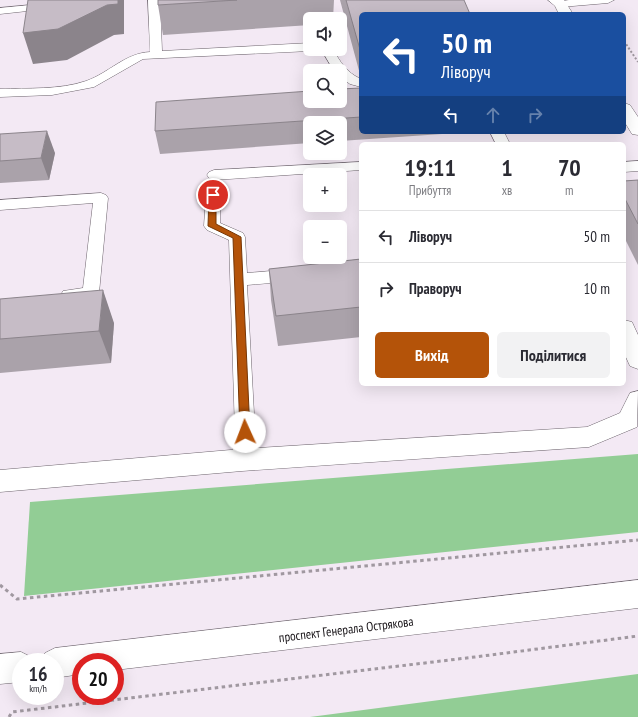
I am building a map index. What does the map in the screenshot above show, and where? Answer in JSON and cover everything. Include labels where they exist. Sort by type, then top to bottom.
[{"type":"street","points":[[626,111],[638,130]]},
{"type":"street","points":[[626,167],[638,166]]},
{"type":"street","points":[[626,333],[638,360]]},
{"type":"street","points":[[0,480],[242,460],[589,437],[629,420],[638,400]]},
{"type":"street","name":"проспект Генерала Острякова","points":[[64,662],[638,594]]},
{"type":"street","points":[[0,669],[12,668]]},
{"type":"lane","points":[[154,0],[156,56]]},
{"type":"lane","points":[[561,6],[608,0]]},
{"type":"lane","points":[[0,11],[63,5]]},
{"type":"lane","points":[[0,93],[52,90],[90,84],[140,56],[303,47]]},
{"type":"lane","points":[[330,56],[335,65],[352,81],[359,83]]},
{"type":"lane","points":[[214,176],[359,166]]},
{"type":"lane","points":[[213,195],[212,226],[237,237],[245,432],[242,460]]},
{"type":"lane","points":[[0,205],[101,198],[91,293],[53,297]]},
{"type":"lane","points":[[239,280],[308,274]]},
{"type":"path","points":[[626,44],[638,62]]},
{"type":"path","points":[[0,585],[17,599],[638,540]]},
{"type":"path","points":[[9,717],[12,712],[467,658],[638,636]]},
{"type":"green space","points":[[638,454],[638,532],[24,596],[30,502]]},
{"type":"green space","points":[[638,674],[638,717],[310,717]]},
{"type":"building","points":[[28,0],[118,0],[118,4],[107,5],[58,29],[23,33]]},
{"type":"building","points":[[158,0],[237,0],[158,5]]},
{"type":"building","points":[[346,0],[464,0],[469,12],[359,12],[359,46]]},
{"type":"building","points":[[359,88],[359,117],[303,116],[303,121],[155,131],[156,102],[303,92],[303,108],[347,108],[347,89]]},
{"type":"building","points":[[47,131],[41,158],[0,161],[0,134]]},
{"type":"building","points":[[638,180],[638,224],[626,201],[626,181]]},
{"type":"building","points":[[359,259],[359,307],[276,316],[269,269],[315,264],[347,264],[347,261]]},
{"type":"building","points":[[103,290],[99,331],[0,339],[0,299]]},
{"type":"route","points":[[213,195],[212,226],[237,237],[245,432]]}]
